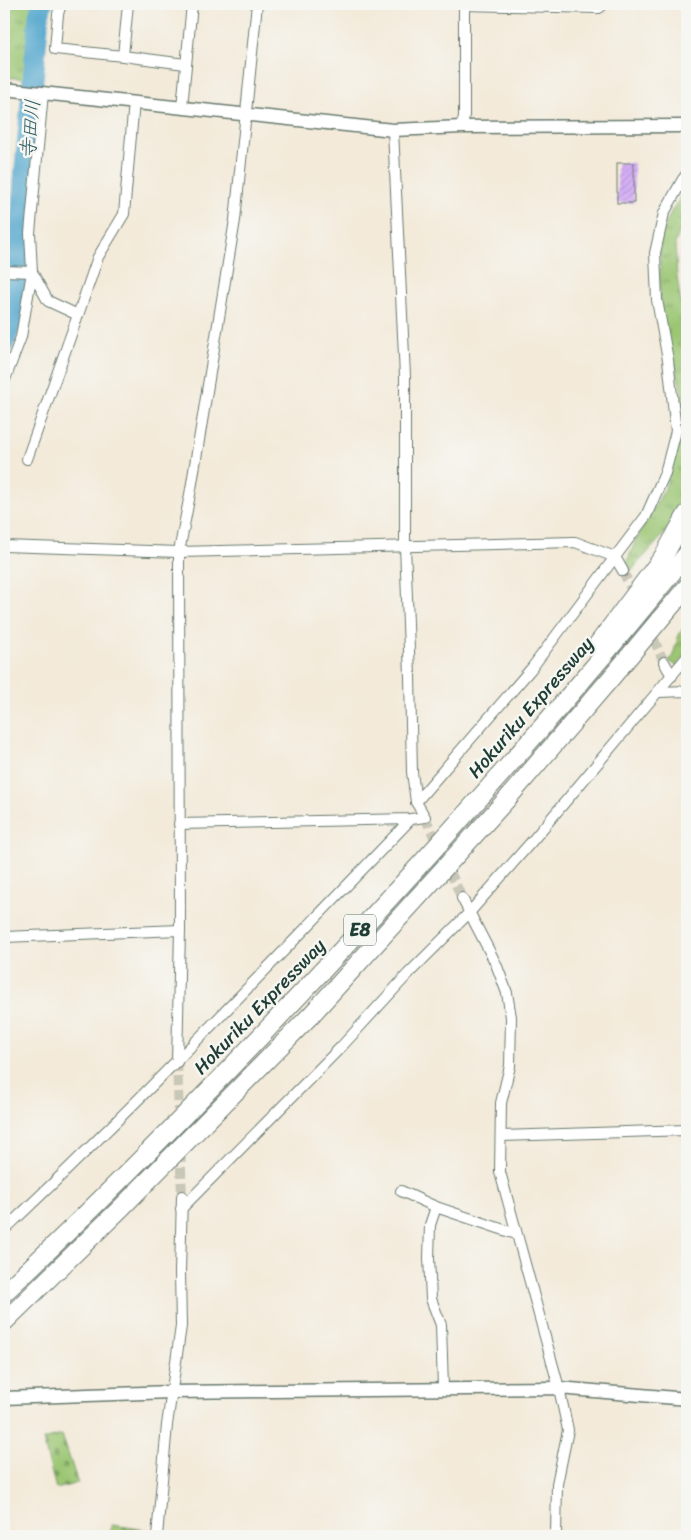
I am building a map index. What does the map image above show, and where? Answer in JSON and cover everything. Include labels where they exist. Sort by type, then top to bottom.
[{"type":"highway","points":[[489,788],[641,588],[663,557],[687,514]]},
{"type":"highway","name":"Hokuriku Expressway","points":[[7,1290],[113,1187],[298,998],[489,788],[604,655],[687,554]]},
{"type":"highway","name":"E8","points":[[9,1317],[142,1187],[311,1015],[507,799],[687,586]]},
{"type":"highway","points":[[611,678],[641,648],[687,594]]},
{"type":"street","points":[[61,4],[58,14],[55,49],[185,64]]},
{"type":"street","points":[[123,56],[128,4]]},
{"type":"street","points":[[182,107],[192,4]]},
{"type":"street","points":[[176,1062],[180,930],[179,552],[236,220],[258,4]]},
{"type":"street","points":[[462,127],[464,116],[464,4],[599,8],[604,4]]},
{"type":"street","points":[[4,89],[393,130],[462,127],[687,126]]},
{"type":"street","points":[[4,382],[21,337],[32,272],[30,233],[43,93]]},
{"type":"street","points":[[27,459],[98,257],[124,214],[134,102]]},
{"type":"street","points":[[179,824],[411,819],[425,817],[416,802],[412,772],[405,545],[405,376],[393,130]]},
{"type":"street","points":[[416,802],[531,669],[646,516],[664,473],[676,431],[668,360],[657,300],[655,253],[664,213],[687,174]]},
{"type":"street","points":[[4,271],[32,272]]},
{"type":"street","points":[[32,272],[48,301],[78,315]]},
{"type":"street","points":[[4,546],[179,552],[575,542],[615,557],[623,571]]},
{"type":"street","points":[[181,1209],[341,1047],[408,974],[469,913],[687,658]]},
{"type":"street","points":[[664,662],[672,676]]},
{"type":"street","points":[[659,692],[687,691]]},
{"type":"street","points":[[4,1230],[109,1130],[411,819]]},
{"type":"street","points":[[462,898],[496,964],[508,993],[511,1017],[510,1066],[501,1103],[500,1172],[568,1430],[558,1484],[556,1536]]},
{"type":"street","points":[[4,937],[180,930]]},
{"type":"street","points":[[501,1136],[687,1130]]},
{"type":"street","points":[[401,1191],[436,1207],[516,1234]]},
{"type":"street","points":[[157,1536],[171,1392],[181,1326],[182,1196]]},
{"type":"street","points":[[436,1207],[430,1225],[430,1298],[441,1326],[443,1388]]},
{"type":"street","points":[[4,1398],[171,1392],[558,1388],[687,1399]]},
{"type":"green space","points":[[4,4],[37,4],[33,15],[25,79],[4,77]]},
{"type":"green space","points":[[687,187],[687,215],[675,244],[677,277],[687,343],[687,483],[666,532],[630,572],[626,564],[635,542],[665,488],[680,435],[682,392],[660,313],[660,237],[672,210]]},
{"type":"green space","points":[[687,624],[687,653],[677,666],[669,661],[673,655],[679,634]]},
{"type":"green space","points":[[62,1435],[78,1483],[56,1489],[43,1440]]},
{"type":"green space","points":[[112,1525],[154,1531],[153,1536],[107,1536]]},
{"type":"building","points":[[617,163],[634,163],[634,203],[617,203]]},
{"type":"waterway","name":"寺田川","points":[[4,343],[12,322],[39,15],[42,4]]},
{"type":"tunnel","points":[[623,571],[664,662]]},
{"type":"tunnel","points":[[425,817],[462,898]]},
{"type":"tunnel","points":[[177,1062],[182,1196]]}]
